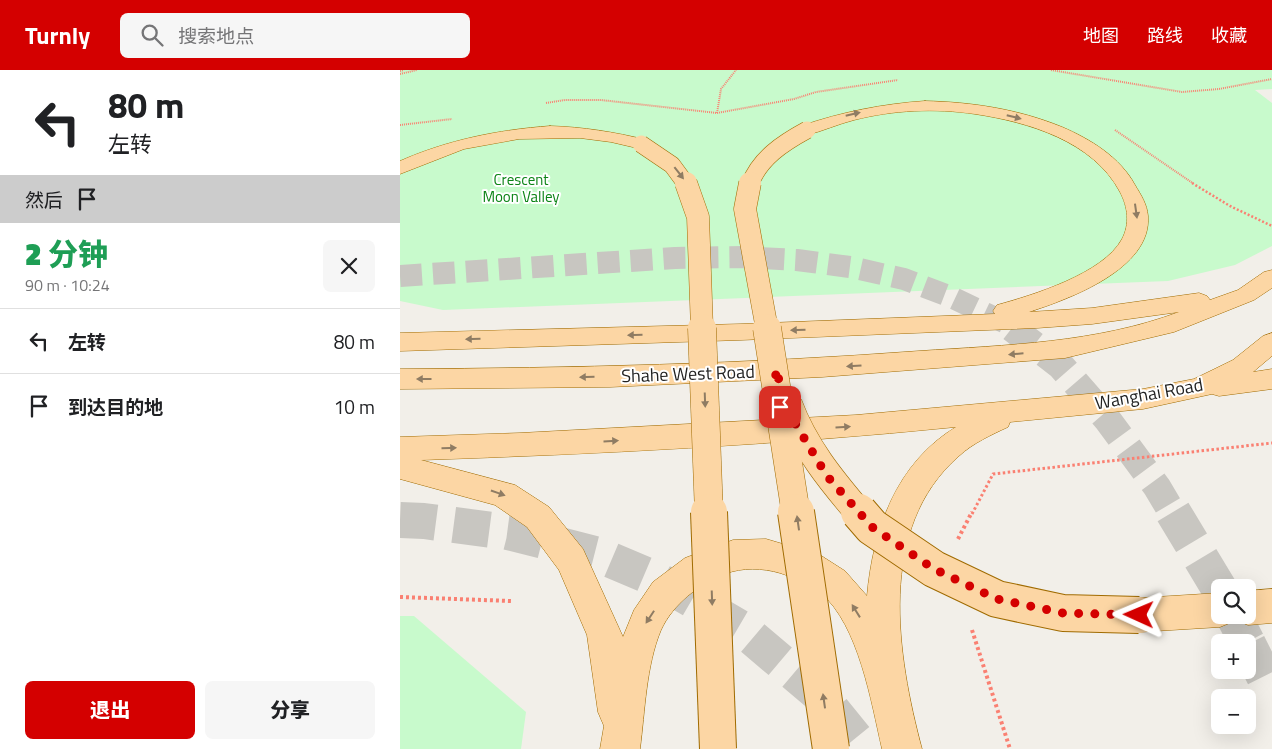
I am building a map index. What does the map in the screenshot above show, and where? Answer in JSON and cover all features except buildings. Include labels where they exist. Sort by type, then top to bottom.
[{"type":"main road","points":[[831,749],[775,369],[745,209],[750,182],[765,159],[784,142],[807,130],[836,118],[897,108],[949,108],[996,113],[1028,120],[1058,132],[1086,147],[1113,167],[1128,187],[1137,207],[1138,228],[1130,245],[1117,260],[1090,277],[1036,302],[1004,312],[934,324]]},
{"type":"main road","points":[[400,168],[443,150],[478,141],[552,130],[613,135],[641,144],[662,155],[680,171],[692,193],[698,217],[718,749]]},
{"type":"main road","points":[[400,342],[741,332],[1092,316],[1246,295],[1272,277]]},
{"type":"main road","name":"Shahe West Road","points":[[400,379],[610,377],[822,368],[1065,349],[1165,326],[1246,295]]},
{"type":"main road","points":[[400,336],[444,340]]},
{"type":"main road","name":"Wanghai Road","points":[[1013,412],[1143,399],[1200,388],[1242,367],[1272,342]]},
{"type":"main road","points":[[775,369],[795,423],[827,476],[872,527],[934,569],[997,599],[1063,613],[1139,615],[1211,611]]},
{"type":"main road","points":[[1200,388],[1272,379]]},
{"type":"main road","points":[[400,449],[559,443],[836,428],[1013,412]]},
{"type":"main road","points":[[902,749],[888,688],[883,633],[889,550],[902,508],[944,452],[972,432],[1013,412]]},
{"type":"main road","points":[[400,467],[504,494],[538,517],[571,560],[605,634],[620,744]]},
{"type":"main road","points":[[620,744],[633,665],[646,622],[665,594],[689,575],[697,569],[733,555],[766,554],[808,566],[833,582],[857,610],[888,688]]},
{"type":"main road","points":[[1256,607],[1272,606]]},
{"type":"path","points":[[400,73],[404,70]]},
{"type":"path","points":[[400,73],[418,70]]},
{"type":"path","points":[[717,113],[717,100],[722,87],[728,77],[736,70]]},
{"type":"path","points":[[1052,70],[1182,92],[1220,89],[1272,79]]},
{"type":"path","points":[[538,105],[565,100],[600,100],[717,113],[794,99],[816,92],[895,80]]},
{"type":"path","points":[[400,125],[459,118]]},
{"type":"path","points":[[957,540],[993,474],[1272,443]]},
{"type":"path","points":[[400,597],[511,601]]},
{"type":"path","points":[[969,620],[1010,749]]},
{"type":"green space","name":"Crescent Moon Valley","points":[[400,70],[1272,70],[1272,89],[1255,90],[1272,103],[1272,246],[1235,265],[1168,281],[443,310],[400,301]]},
{"type":"green space","points":[[400,616],[414,616],[526,712],[521,749],[400,749]]},
{"type":"tunnel","points":[[400,276],[675,258],[742,257],[797,260],[850,267],[904,279],[951,297],[1006,323],[1013,329]]},
{"type":"tunnel","points":[[1012,328],[1061,366],[1107,419],[1157,487],[1173,514]]},
{"type":"tunnel","points":[[1173,512],[1213,579]]},
{"type":"tunnel","points":[[400,520],[424,521],[508,532],[599,555],[658,580],[742,629],[820,695],[864,749]]},
{"type":"tunnel","points":[[1238,624],[1243,634]]},
{"type":"tunnel","points":[[1256,660],[1272,692]]},
{"type":"route","points":[[780,407],[775,369],[795,423],[827,476],[872,527],[934,569],[997,599],[1063,613],[1139,615]]}]
